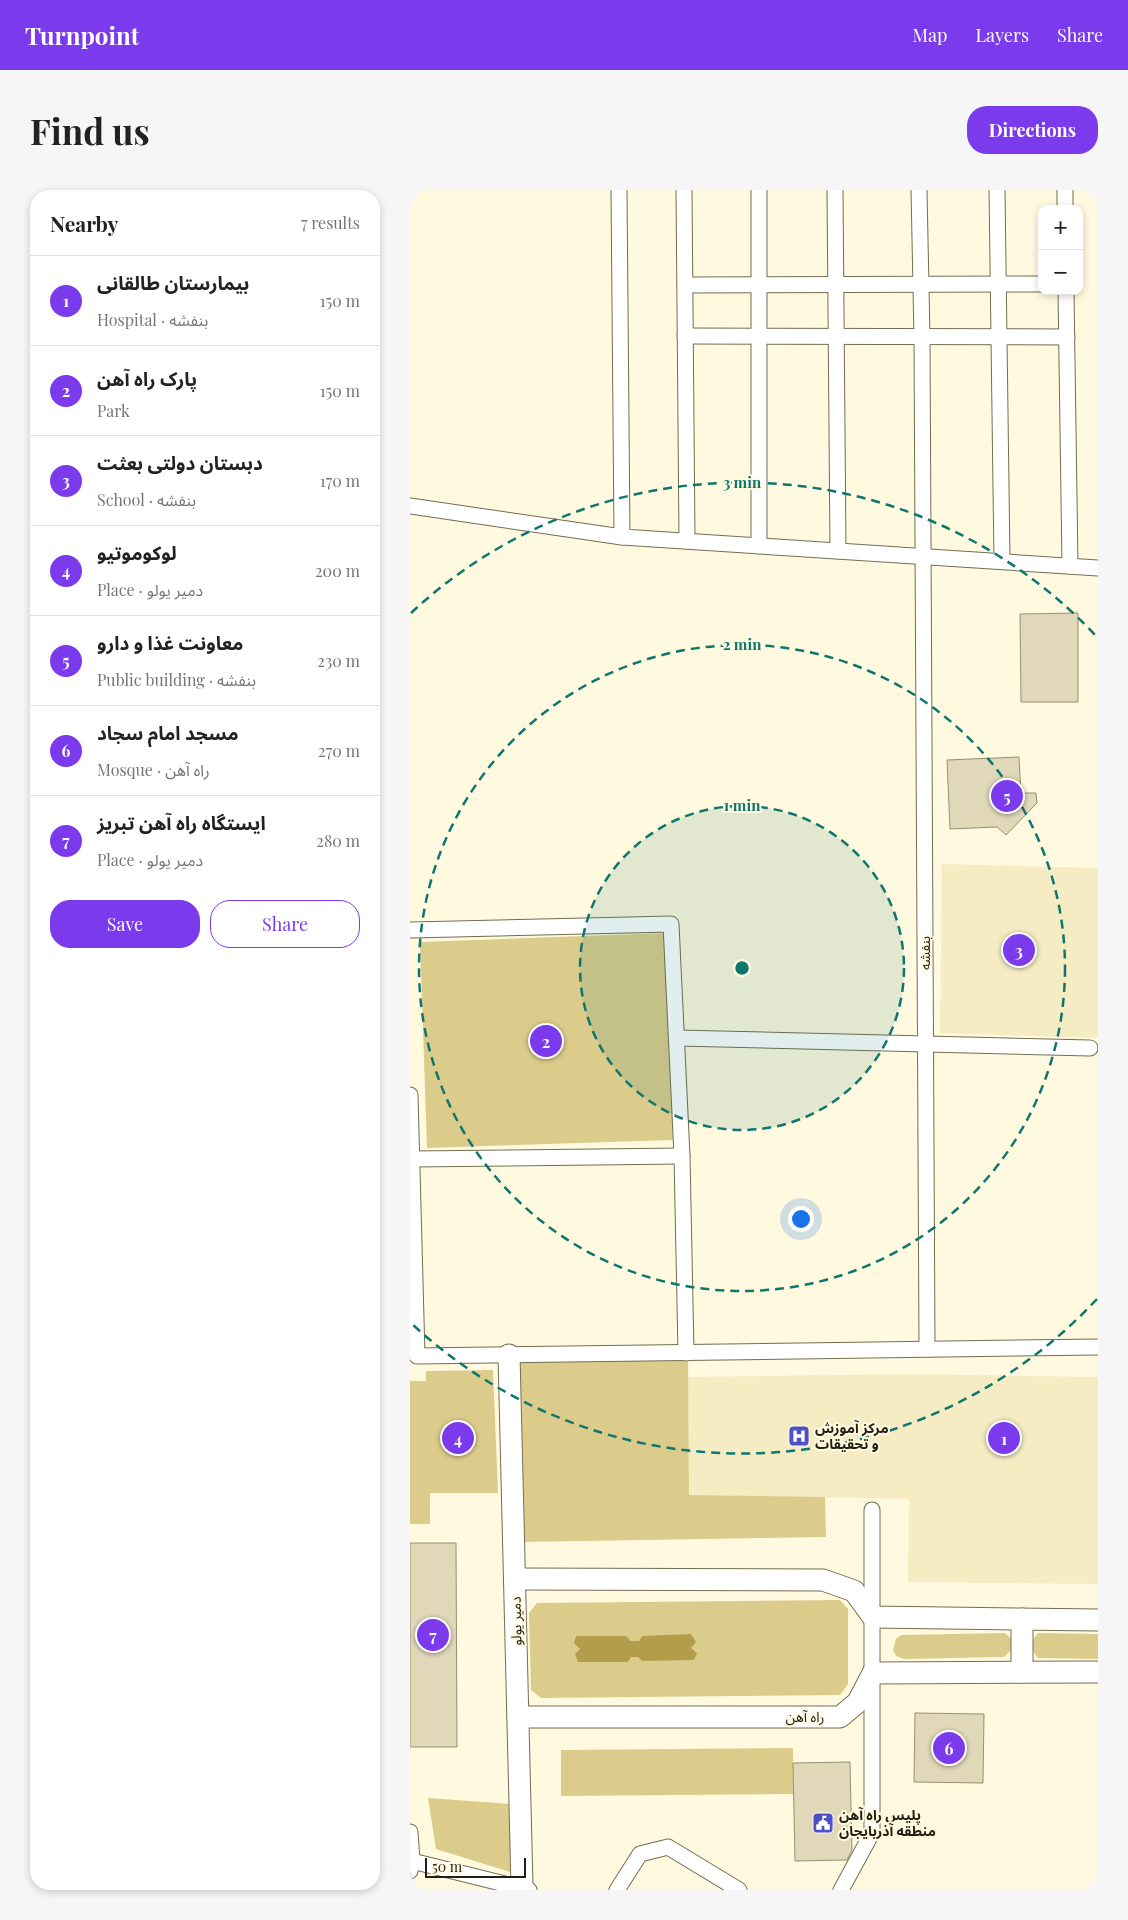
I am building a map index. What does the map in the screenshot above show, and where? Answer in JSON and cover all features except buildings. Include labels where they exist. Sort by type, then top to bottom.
[{"type":"street","points":[[619,190],[622,537]]},
{"type":"street","points":[[684,190],[687,541]]},
{"type":"street","points":[[759,190],[760,546]]},
{"type":"street","points":[[835,190],[838,551]]},
{"type":"street","name":"بنفشه","points":[[919,190],[922,337],[927,1349]]},
{"type":"street","points":[[997,190],[1002,561]]},
{"type":"street","points":[[1065,190],[1065,205]]},
{"type":"street","points":[[685,285],[1038,284]]},
{"type":"street","points":[[1066,295],[1070,566]]},
{"type":"street","points":[[685,336],[999,338],[1067,336]]},
{"type":"street","points":[[410,506],[622,537],[1098,568]]},
{"type":"street","points":[[410,930],[671,924],[682,1156],[686,1353]]},
{"type":"street","points":[[676,1038],[1090,1048]]},
{"type":"street","points":[[410,1094],[417,1356],[1098,1347]]},
{"type":"street","points":[[412,1159],[682,1156]]},
{"type":"street","name":"دمیر یولو","points":[[510,1355],[518,1717],[526,1889]]},
{"type":"street","points":[[841,1890],[872,1832],[872,1510]]},
{"type":"street","points":[[515,1579],[823,1580],[854,1591],[873,1617]]},
{"type":"street","points":[[873,1617],[1098,1620]]},
{"type":"street","points":[[1022,1619],[1022,1672]]},
{"type":"street","points":[[873,1673],[1098,1672]]},
{"type":"street","name":"راه آهن","points":[[518,1717],[840,1717],[858,1702],[873,1673]]},
{"type":"street","points":[[410,1832],[411,1866],[526,1889]]},
{"type":"street","points":[[617,1890],[640,1854],[668,1847],[739,1890]]},
{"type":"shaded area","points":[[942,864],[1098,868],[1098,1038],[940,1033]]},
{"type":"shaded area","points":[[666,933],[673,1140],[427,1148],[420,942]]},
{"type":"shaded area","points":[[688,1356],[689,1495],[825,1497],[826,1537],[520,1542],[514,1360]]},
{"type":"shaded area","points":[[493,1370],[498,1493],[430,1493],[430,1524],[410,1524],[410,1381],[426,1381],[426,1371]]},
{"type":"shaded area","points":[[910,1374],[1098,1377],[1098,1584],[908,1582],[909,1499],[689,1495],[688,1377]]},
{"type":"shaded area","points":[[840,1600],[848,1609],[848,1684],[840,1695],[541,1698],[531,1690],[529,1613],[537,1603]]},
{"type":"shaded area","points":[[1004,1633],[1011,1639],[1013,1648],[1004,1657],[904,1659],[896,1656],[893,1650],[896,1639],[901,1635]]},
{"type":"shaded area","points":[[1038,1633],[1098,1634],[1098,1659],[1038,1658],[1032,1645]]},
{"type":"shaded area","points":[[691,1634],[696,1642],[691,1648],[697,1653],[694,1660],[642,1661],[638,1657],[631,1657],[628,1662],[578,1662],[575,1654],[580,1649],[574,1643],[576,1636],[626,1636],[631,1641],[639,1641],[642,1636]]},
{"type":"shaded area","points":[[793,1748],[793,1794],[561,1796],[561,1750]]},
{"type":"shaded area","points":[[428,1798],[511,1804],[510,1872],[436,1849]]},
{"type":"place","name":"معاونت غذا و دارو","points":[[1007,796]]},
{"type":"place","name":"دبستان دولتی بعثت","points":[[1019,950]]},
{"type":"place","name":"پارک راه آهن","points":[[546,1041]]},
{"type":"place","name":"مرکز آموزش و تحقیقات","points":[[799,1436]]},
{"type":"place","name":"لوکوموتیو","points":[[458,1438]]},
{"type":"place","name":"بیمارستان طالقانی","points":[[1004,1438]]},
{"type":"place","name":"ایستگاه راه آهن تبریز","points":[[433,1635]]},
{"type":"place","name":"مسجد امام سجاد","points":[[949,1748]]},
{"type":"place","name":"پلیس راه آهن منطقه آذربایجان","points":[[823,1823]]}]
